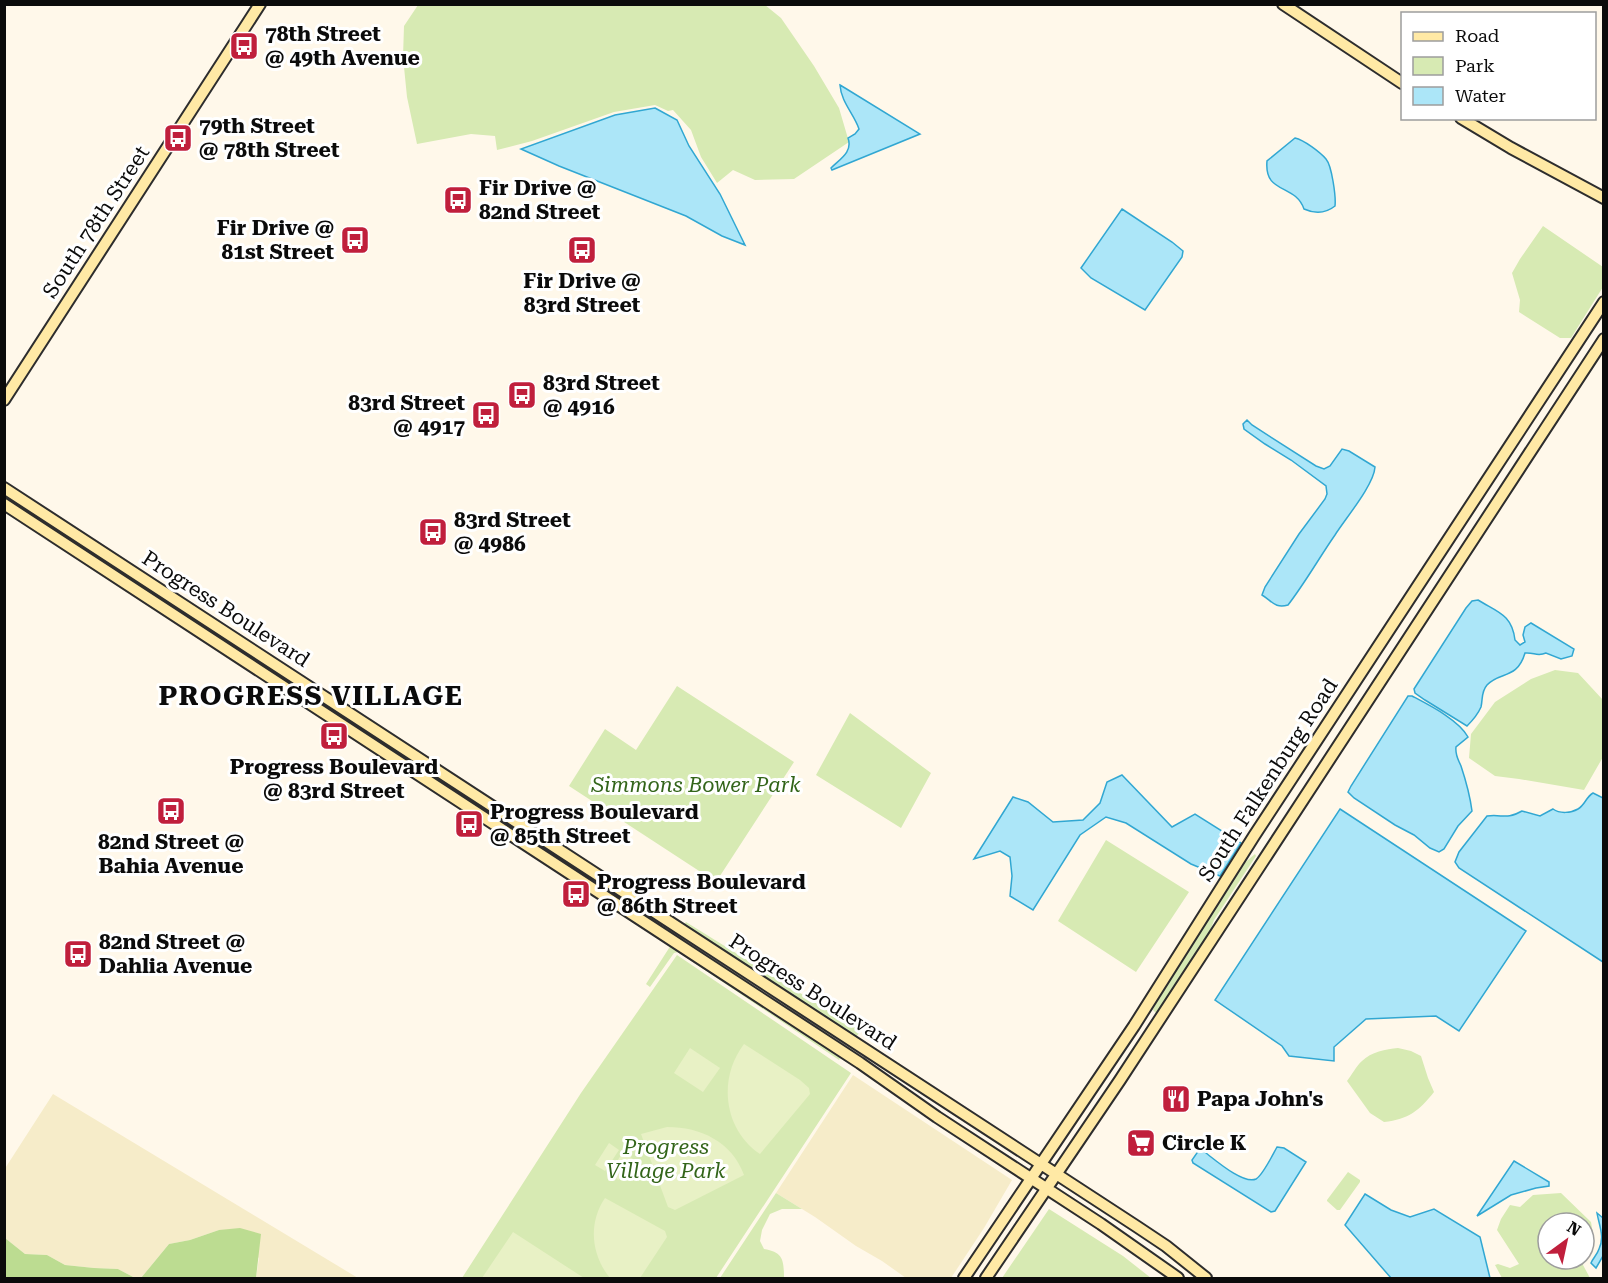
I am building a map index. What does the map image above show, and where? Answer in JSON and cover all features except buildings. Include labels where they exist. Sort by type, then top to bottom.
[{"type":"street","name":"South 78th Street","points":[[4,400],[260,4]]},
{"type":"street","points":[[1284,4],[1401,82]]},
{"type":"street","points":[[1464,120],[1604,198]]},
{"type":"street","name":"South Falkenburg Road","points":[[964,1278],[1134,1026],[1254,836],[1604,302]]},
{"type":"street","name":"South Falkenburg Road","points":[[986,1278],[1120,1080],[1604,339]]},
{"type":"street","name":"Progress Boulevard","points":[[4,488],[1166,1246],[1206,1278]]},
{"type":"street","name":"Progress Boulevard","points":[[4,504],[860,1063],[940,1120],[1101,1224],[1178,1278]]},
{"type":"street","points":[[104,570],[112,558]]},
{"type":"street","points":[[606,897],[614,885]]},
{"type":"street","points":[[677,927],[691,945],[690,952],[703,951],[773,996],[793,1002]]},
{"type":"shaded area","points":[[853,1075],[1012,1180],[951,1278],[906,1278],[776,1193]]},
{"type":"shaded area","points":[[53,1094],[358,1278],[256,1278],[259,1258],[219,1230],[190,1240],[169,1244],[141,1278],[135,1278],[118,1269],[65,1265],[47,1255],[25,1254],[5,1238],[4,1170]]},
{"type":"green space","points":[[418,5],[765,5],[781,18],[814,66],[839,108],[849,142],[794,179],[755,180],[733,170],[717,183],[701,157],[691,130],[673,110],[668,111],[655,105],[614,112],[532,141],[497,150],[495,136],[471,134],[417,144],[407,97],[403,57],[404,26]]},
{"type":"green space","points":[[1543,226],[1603,267],[1603,287],[1571,338],[1560,338],[1519,312],[1520,300],[1512,273]]},
{"type":"green space","points":[[1555,670],[1578,673],[1603,700],[1603,757],[1584,790],[1495,776],[1469,758],[1471,734],[1495,702],[1531,679]]},
{"type":"green space","name":"Simmons Bower Park","points":[[677,686],[794,762],[716,882],[569,786],[605,729],[636,750]]},
{"type":"green space","points":[[850,713],[931,773],[901,828],[816,775]]},
{"type":"green space","points":[[1106,840],[1189,892],[1136,972],[1058,921]]},
{"type":"green space","points":[[1255,854],[1256,856],[1214,920],[1208,937],[1156,1013],[1153,1010],[1155,1002],[1241,866]]},
{"type":"green space","points":[[686,922],[861,1031],[855,1038],[683,926]]},
{"type":"green space","points":[[671,945],[842,1056],[839,1060],[678,952],[674,953],[650,987],[646,984]]},
{"type":"green space","name":"Progress Village Park","points":[[677,955],[851,1073],[716,1278],[462,1278],[581,1093]]},
{"type":"green space","points":[[744,1044],[800,1080],[809,1088],[810,1094],[760,1154],[738,1131],[728,1102],[730,1072]]},
{"type":"green space","points":[[690,1048],[720,1068],[703,1092],[674,1073]]},
{"type":"green space","points":[[1398,1048],[1421,1056],[1434,1092],[1413,1113],[1400,1119],[1384,1122],[1370,1113],[1347,1081],[1358,1065],[1370,1055]]},
{"type":"green space","points":[[667,1127],[692,1130],[714,1139],[732,1154],[744,1175],[675,1210],[668,1207],[641,1134]]},
{"type":"green space","points":[[609,1143],[619,1150],[605,1171],[595,1165]]},
{"type":"green space","points":[[623,1152],[633,1159],[619,1180],[609,1174]]},
{"type":"green space","points":[[1348,1172],[1360,1182],[1340,1210],[1337,1210],[1327,1200]]},
{"type":"green space","points":[[776,1193],[802,1209],[782,1209],[770,1214],[762,1230],[760,1241],[764,1249],[775,1252],[781,1258],[784,1278],[720,1278]]},
{"type":"green space","points":[[1561,1193],[1580,1211],[1536,1211],[1536,1271],[1586,1271],[1590,1278],[1502,1278],[1495,1265],[1510,1268],[1519,1264],[1497,1230],[1510,1205],[1520,1207],[1533,1195]]},
{"type":"green space","points":[[605,1198],[665,1231],[667,1237],[640,1278],[610,1278],[599,1259],[594,1228]]},
{"type":"green space","points":[[1049,1209],[1123,1256],[1151,1278],[1002,1278]]},
{"type":"green space","points":[[240,1228],[261,1234],[256,1278],[141,1278],[169,1244],[190,1240],[219,1230]]},
{"type":"green space","points":[[513,1232],[584,1278],[482,1278]]},
{"type":"green space","points":[[5,1238],[25,1254],[47,1255],[65,1265],[118,1269],[135,1278],[5,1278]]},
{"type":"water","points":[[840,85],[920,134],[832,170],[831,168],[842,158],[849,147],[848,138],[859,129],[843,97]]},
{"type":"water","points":[[655,108],[677,120],[689,146],[720,194],[745,245],[722,236],[686,216],[521,149],[615,115]]},
{"type":"water","points":[[1295,138],[1316,150],[1328,163],[1333,182],[1335,206],[1327,211],[1312,212],[1304,209],[1294,195],[1270,179],[1267,172],[1267,161]]},
{"type":"water","points":[[1122,209],[1183,251],[1182,257],[1145,310],[1091,278],[1081,268]]},
{"type":"water","points":[[1247,420],[1324,469],[1330,466],[1342,449],[1375,467],[1370,483],[1358,502],[1294,597],[1288,605],[1284,606],[1274,604],[1262,595],[1299,534],[1325,499],[1326,486],[1244,429],[1243,424]]},
{"type":"water","points":[[1478,600],[1507,619],[1511,624],[1515,640],[1520,645],[1525,642],[1523,635],[1525,627],[1531,623],[1574,649],[1572,656],[1561,659],[1546,653],[1540,655],[1525,653],[1518,667],[1487,685],[1480,710],[1467,726],[1425,700],[1415,693],[1414,689],[1466,608],[1472,601]]},
{"type":"water","points":[[1408,696],[1412,696],[1443,714],[1458,725],[1468,737],[1456,747],[1456,752],[1472,811],[1458,826],[1444,849],[1439,852],[1348,792]]},
{"type":"water","points":[[1122,775],[1172,827],[1195,814],[1241,843],[1220,876],[1191,864],[1126,823],[1106,817],[1080,835],[1033,910],[1010,896],[1012,876],[1010,857],[1000,851],[974,859],[1013,797],[1028,802],[1053,822],[1083,820],[1100,803],[1107,782]]},
{"type":"water","points":[[1593,793],[1603,798],[1603,962],[1459,868],[1455,862],[1459,852],[1487,816],[1508,816],[1522,811],[1540,816],[1553,809],[1562,812],[1572,811],[1578,809]]},
{"type":"water","points":[[1340,809],[1526,931],[1459,1031],[1436,1016],[1366,1019],[1334,1047],[1334,1061],[1289,1056],[1282,1046],[1215,1000]]},
{"type":"water","points":[[1277,1147],[1284,1148],[1306,1162],[1275,1211],[1271,1212],[1193,1163],[1192,1160],[1199,1150],[1202,1150],[1236,1175],[1250,1180],[1259,1177]]},
{"type":"water","points":[[1514,1161],[1549,1182],[1549,1186],[1511,1195],[1477,1216]]},
{"type":"water","points":[[1365,1194],[1391,1210],[1410,1217],[1434,1209],[1480,1237],[1490,1278],[1391,1278],[1345,1225]]},
{"type":"water","points":[[1597,1213],[1603,1218],[1603,1256],[1596,1268],[1596,1254],[1602,1240]]},
{"type":"place","name":"78th Street @ 49th Avenue","points":[[244,46]]},
{"type":"place","name":"79th Street @ 78th Street","points":[[178,138]]},
{"type":"place","name":"Fir Drive @ 82nd Street","points":[[458,200]]},
{"type":"place","name":"Fir Drive @ 81st Street","points":[[355,240]]},
{"type":"place","name":"Fir Drive @ 83rd Street","points":[[582,250]]},
{"type":"place","name":"83rd Street @ 4916","points":[[522,395]]},
{"type":"place","name":"83rd Street @ 4917","points":[[486,415]]},
{"type":"place","name":"83rd Street @ 4986","points":[[433,532]]},
{"type":"place","name":"Progress Boulevard @ 83rd Street","points":[[334,736]]},
{"type":"place","name":"82nd Street @ Bahia Avenue","points":[[171,811]]},
{"type":"place","name":"Progress Boulevard @ 85th Street","points":[[469,824]]},
{"type":"place","name":"Progress Boulevard @ 86th Street","points":[[576,894]]},
{"type":"place","name":"82nd Street @ Dahlia Avenue","points":[[78,954]]},
{"type":"place","name":"Papa John's","points":[[1176,1099]]},
{"type":"place","name":"Circle K","points":[[1141,1143]]},
{"type":"district","name":"PROGRESS VILLAGE","points":[[311,696]]}]
